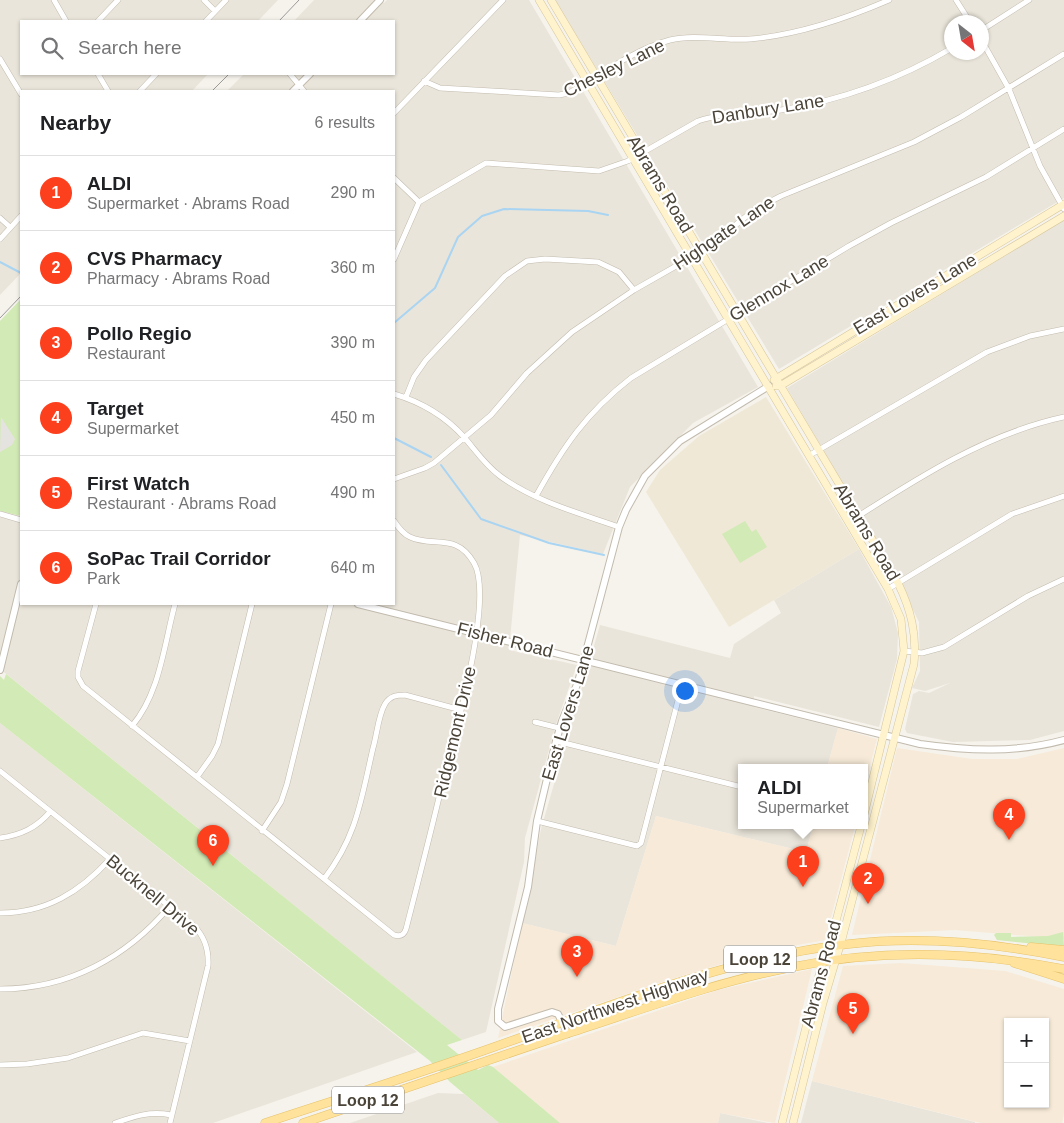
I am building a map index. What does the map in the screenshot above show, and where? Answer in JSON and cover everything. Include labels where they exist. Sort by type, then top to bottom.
[{"type":"main road","name":"Abrams Road","points":[[539,0],[849,522],[888,589],[901,619],[904,651],[868,801]]},
{"type":"main road","name":"Abrams Road","points":[[551,0],[898,583],[912,617],[915,653],[841,945],[835,960],[793,1123]]},
{"type":"main road","name":"East Lovers Lane","points":[[769,386],[776,378],[1063,206]]},
{"type":"main road","name":"East Lovers Lane","points":[[780,386],[1064,216]]},
{"type":"main road","points":[[910,296],[916,305]]},
{"type":"main road","points":[[769,386],[780,386]]},
{"type":"main road","points":[[901,619],[912,617]]},
{"type":"main road","name":"Abrams Road","points":[[782,1123],[860,829]]},
{"type":"main road","name":"East Northwest Highway","points":[[265,1123],[286,1119],[660,990],[758,960],[829,946],[906,941],[987,945],[1064,957]]},
{"type":"main road","points":[[986,958],[987,945]]},
{"type":"main road","points":[[1014,949],[1028,946],[1064,950]]},
{"type":"main road","name":"East Northwest Highway","points":[[303,1123],[664,1002],[761,974],[835,960],[933,954],[1005,960],[1064,969]]},
{"type":"main road","points":[[1005,960],[1064,979]]},
{"type":"main road","points":[[660,990],[664,1002]]},
{"type":"main road","points":[[799,1058],[808,1061]]},
{"type":"street","points":[[54,0],[65,20]]},
{"type":"street","points":[[99,20],[118,0]]},
{"type":"street","points":[[204,0],[215,12]]},
{"type":"street","points":[[207,20],[226,0]]},
{"type":"street","points":[[361,20],[380,0]]},
{"type":"street","points":[[395,112],[503,0]]},
{"type":"street","name":"Chesley Lane","points":[[424,81],[440,88],[548,96],[569,93],[640,51],[673,40],[749,39],[778,35],[855,14],[889,0]]},
{"type":"street","points":[[956,0],[966,15]]},
{"type":"street","points":[[989,26],[1029,0]]},
{"type":"street","name":"Danbury Lane","points":[[420,202],[486,163],[598,171],[633,157],[698,121],[713,116],[763,112],[831,100],[889,81],[944,52]]},
{"type":"street","points":[[989,53],[1009,88],[1040,166],[1063,206]]},
{"type":"street","name":"Highgate Lane","points":[[395,479],[426,468],[464,437],[491,414],[527,373],[572,332],[634,290],[701,252],[754,210],[781,196],[914,142],[1064,54]]},
{"type":"street","points":[[0,59],[20,92]]},
{"type":"street","points":[[99,75],[107,90]]},
{"type":"street","points":[[141,90],[155,75]]},
{"type":"street","points":[[291,75],[303,90]]},
{"type":"street","points":[[294,90],[309,75]]},
{"type":"street","name":"Glennox Lane","points":[[536,496],[572,436],[616,390],[647,367],[891,222],[956,193],[1064,129]]},
{"type":"street","points":[[395,179],[420,202],[395,257]]},
{"type":"street","points":[[0,239],[20,217]]},
{"type":"street","points":[[0,218],[10,227]]},
{"type":"street","points":[[406,397],[414,377],[426,360],[505,276],[527,261],[545,259],[598,262],[619,272],[634,290]]},
{"type":"street","points":[[810,456],[986,352],[1030,336],[1064,329]]},
{"type":"street","name":"East Lovers Lane","points":[[563,1023],[558,1014],[552,1012],[515,1026],[505,1027],[498,1021],[498,1009],[531,873],[536,820],[556,741],[585,660],[619,527],[638,488],[664,456],[690,433],[769,386]]},
{"type":"street","points":[[395,394],[406,397],[441,415],[464,437],[481,459],[500,476],[536,496],[619,527]]},
{"type":"street","points":[[849,522],[977,446],[1026,426],[1064,417]]},
{"type":"street","points":[[888,589],[1012,514],[1064,496]]},
{"type":"street","points":[[0,514],[20,520]]},
{"type":"street","name":"Ridgemont Drive","points":[[324,879],[394,935],[404,934],[471,668],[480,591],[479,579],[473,562],[460,548],[439,540],[410,537],[395,522]]},
{"type":"street","points":[[904,651],[915,653],[933,652],[1028,596],[1064,579]]},
{"type":"street","points":[[0,670],[20,588]]},
{"type":"street","points":[[96,605],[78,670],[79,682],[324,879],[340,858],[354,827],[384,706],[395,695],[405,695],[461,710]]},
{"type":"street","points":[[132,726],[144,710],[152,693],[174,605]]},
{"type":"street","points":[[197,777],[218,744],[252,605]]},
{"type":"street","points":[[262,830],[275,813],[284,793],[331,605]]},
{"type":"street","name":"Fisher Road","points":[[362,605],[920,744],[977,751],[1033,747],[1064,740]]},
{"type":"street","points":[[536,820],[637,846],[641,843],[682,685]]},
{"type":"street","points":[[535,722],[560,728]]},
{"type":"street","points":[[556,741],[738,786]]},
{"type":"street","name":"Bucknell Drive","points":[[0,771],[198,930],[208,951],[208,966],[170,1123]]},
{"type":"street","points":[[0,838],[24,832],[43,820],[50,812]]},
{"type":"street","points":[[868,818],[873,820]]},
{"type":"street","points":[[0,913],[24,911],[58,901],[87,883],[110,858]]},
{"type":"street","points":[[0,989],[45,985],[88,971],[132,944],[170,906]]},
{"type":"street","points":[[563,1023],[568,1034]]},
{"type":"street","points":[[0,1065],[27,1064],[68,1058],[142,1033],[190,1041]]},
{"type":"street","points":[[115,1123],[148,1113],[158,1112],[171,1115]]},
{"type":"shaded area","points":[[0,0],[278,0],[259,20],[20,20],[20,75],[207,75],[193,90],[20,90],[20,274],[0,295]]},
{"type":"shaded area","points":[[314,0],[379,0],[384,3],[387,0],[529,0],[758,387],[693,423],[630,487],[603,554],[520,535],[509,650],[577,665],[556,724],[525,838],[524,862],[486,1032],[462,1040],[0,669],[0,511],[20,516],[20,605],[395,605],[395,90],[228,90],[243,75],[395,75],[395,20],[295,20]]},
{"type":"shaded area","points":[[555,0],[1064,0],[1064,198],[779,369]]},
{"type":"shaded area","points":[[1064,220],[1064,731],[1030,740],[953,742],[907,733],[905,729],[913,694],[919,691],[929,693],[950,683],[925,691],[912,688],[920,671],[919,622],[895,573],[787,388]]},
{"type":"shaded area","points":[[766,397],[859,549],[729,627],[646,492],[660,470],[699,436]]},
{"type":"shaded area","points":[[1,417],[15,439],[12,445],[0,452]]},
{"type":"shaded area","points":[[859,549],[891,607],[898,633],[897,659],[879,727],[754,696],[754,707],[838,728],[828,764],[738,764],[738,829],[812,829],[806,852],[656,816],[616,946],[522,923],[541,829],[600,625],[730,658],[734,644],[781,613],[774,600]]},
{"type":"shaded area","points":[[0,723],[417,1052],[213,1123],[0,1123]]},
{"type":"shaded area","points":[[838,728],[877,739],[868,773],[868,764],[828,764]]},
{"type":"shaded area","points":[[897,748],[972,759],[1017,759],[1064,748],[1064,939],[955,930],[852,935]]},
{"type":"shaded area","points":[[656,816],[806,852],[812,829],[854,829],[825,940],[765,951],[665,981],[498,1038],[522,923],[616,946]]},
{"type":"shaded area","points":[[901,963],[1005,971],[1064,989],[1064,1113],[1062,1123],[981,1123],[812,1081],[843,966]]},
{"type":"shaded area","points":[[812,969],[775,1123],[720,1113],[718,1123],[560,1123],[493,1067],[718,990]]},
{"type":"shaded area","points":[[812,1081],[975,1122],[975,1123],[801,1123]]},
{"type":"shaded area","points":[[438,1093],[464,1094],[499,1123],[350,1123]]},
{"type":"shaded area","points":[[720,1113],[768,1123],[718,1123]]},
{"type":"green space","points":[[20,300],[20,516],[0,511],[0,321]]},
{"type":"green space","points":[[745,521],[752,532],[756,529],[767,547],[740,563],[722,534]]},
{"type":"green space","points":[[6,674],[462,1040],[447,1045],[478,1070],[488,1065],[493,1067],[560,1123],[499,1123],[450,1082],[430,1061],[0,723],[0,676],[4,680]]},
{"type":"green space","points":[[1063,932],[1064,947],[997,940],[994,935],[996,933],[1011,933],[1011,937],[1048,936]]},
{"type":"waterway","points":[[395,322],[435,288],[458,237],[482,216],[504,209],[588,211],[608,215]]},
{"type":"waterway","points":[[0,262],[20,272]]},
{"type":"waterway","points":[[395,439],[431,457]]},
{"type":"waterway","points":[[441,465],[481,519],[549,543],[604,555]]},
{"type":"tram line","points":[[280,20],[299,0]]},
{"type":"tram line","points":[[213,90],[228,75]]},
{"type":"tram line","points":[[0,318],[20,297]]},
{"type":"place","name":"Target","points":[[1009,840]]},
{"type":"place","name":"SoPac Trail Corridor","points":[[213,866]]},
{"type":"place","name":"ALDI","points":[[803,887]]},
{"type":"place","name":"CVS Pharmacy","points":[[868,904]]},
{"type":"place","name":"Pollo Regio","points":[[577,977]]},
{"type":"place","name":"First Watch","points":[[853,1034]]}]
